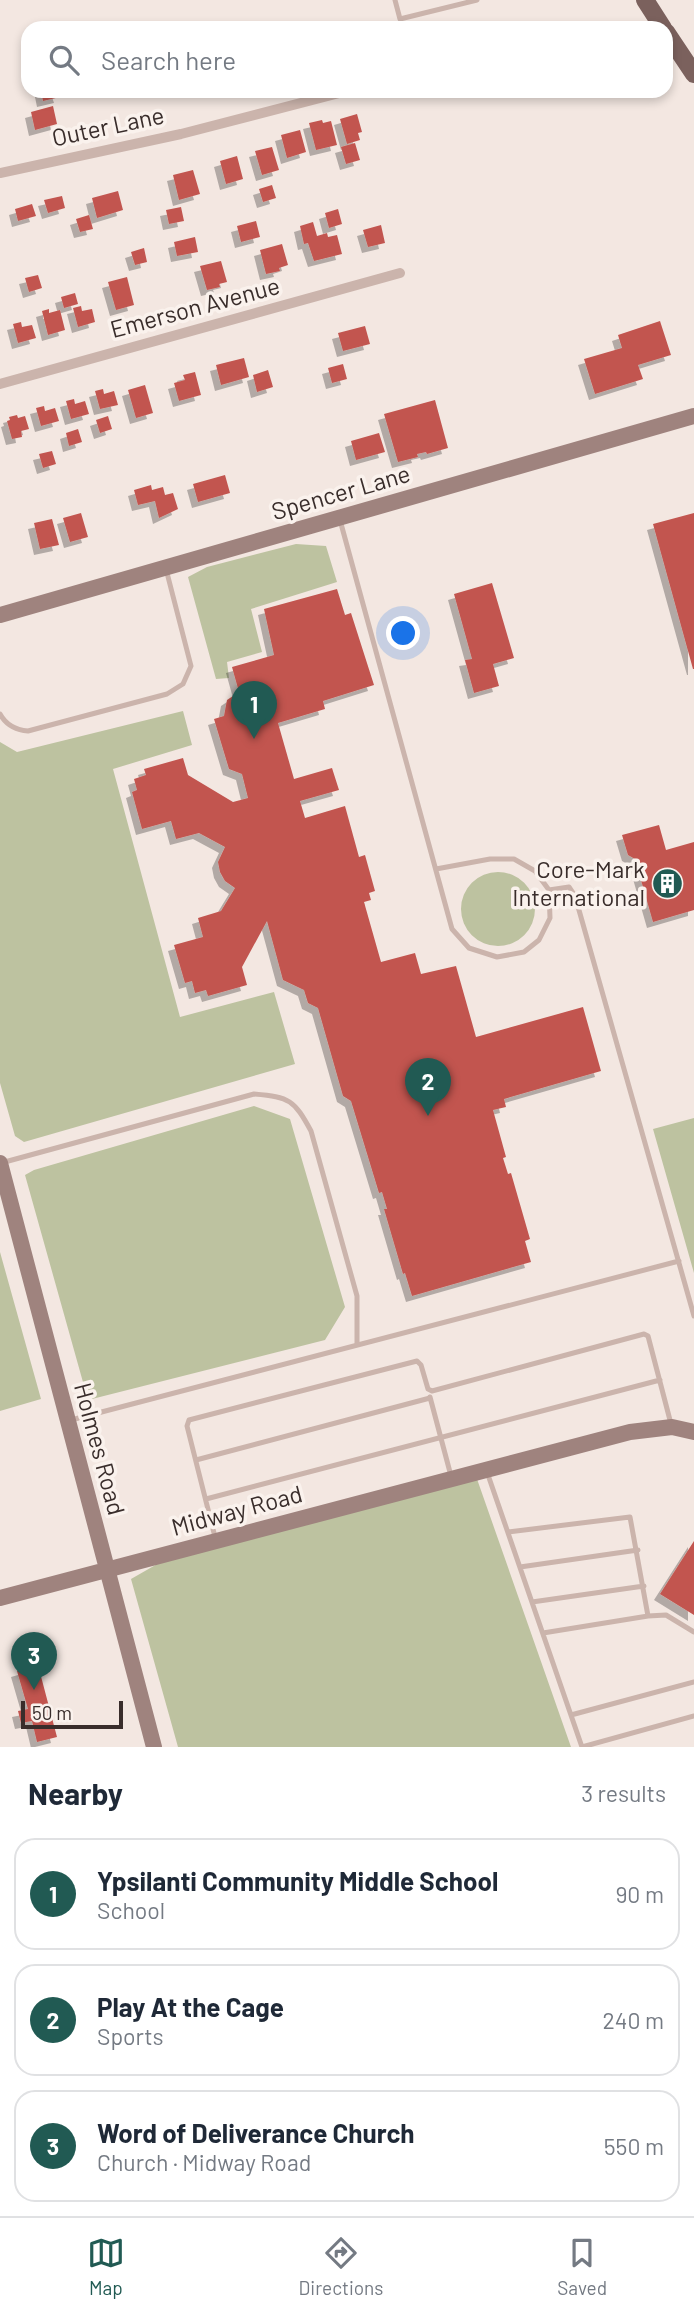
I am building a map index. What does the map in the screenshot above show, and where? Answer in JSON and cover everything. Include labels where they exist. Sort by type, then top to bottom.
[{"type":"main road","points":[[645,0],[659,21]]},
{"type":"main road","points":[[673,42],[694,74]]},
{"type":"street","name":"Outer Lane","points":[[0,173],[181,134],[320,98]]},
{"type":"street","name":"Emerson Avenue","points":[[0,384],[400,273]]},
{"type":"street","name":"Spencer Lane","points":[[0,615],[694,416]]},
{"type":"street","name":"Holmes Road","points":[[0,1163],[155,1747]]},
{"type":"street","name":"Midway Road","points":[[0,1598],[631,1432],[672,1427],[694,1432]]},
{"type":"lane","points":[[395,0],[400,19],[477,0]]},
{"type":"lane","points":[[340,517],[452,929],[469,948],[497,957],[524,952],[539,940],[550,918],[550,890],[535,871],[514,859],[490,859],[436,869]]},
{"type":"lane","points":[[0,714],[18,730],[28,731],[176,691],[183,684],[191,666],[165,566]]},
{"type":"lane","points":[[550,890],[569,887],[575,896],[694,1316]]},
{"type":"lane","points":[[0,1163],[254,1094],[280,1096],[298,1107],[311,1131],[357,1296],[357,1345]]},
{"type":"lane","points":[[68,1421],[679,1261]]},
{"type":"lane","points":[[428,1389],[432,1391],[644,1334],[648,1336],[672,1427]]},
{"type":"lane","points":[[216,1541],[187,1426],[189,1420],[416,1360],[421,1365],[452,1479]]},
{"type":"lane","points":[[206,1499],[660,1380]]},
{"type":"lane","points":[[195,1460],[430,1398]]},
{"type":"lane","points":[[486,1469],[582,1747],[694,1716]]},
{"type":"lane","points":[[508,1532],[630,1517],[648,1616]]},
{"type":"lane","points":[[520,1567],[638,1550]]},
{"type":"lane","points":[[532,1602],[644,1587]]},
{"type":"lane","points":[[543,1633],[666,1615],[694,1632]]},
{"type":"lane","points":[[571,1715],[694,1682]]},
{"type":"green space","points":[[296,544],[326,546],[337,582],[251,609],[262,652],[227,662],[229,678],[216,679],[188,577],[207,567]]},
{"type":"green space","points":[[183,711],[192,745],[113,769],[180,1017],[274,992],[295,1064],[24,1142],[15,1136],[0,1083],[0,742],[17,752]]},
{"type":"green space","points":[[498,872],[512,875],[524,883],[532,895],[535,909],[532,923],[524,935],[512,943],[498,946],[484,943],[472,935],[464,923],[461,909],[464,895],[472,883],[484,875]]},
{"type":"green space","points":[[254,1106],[290,1119],[345,1307],[325,1340],[88,1400],[25,1175],[34,1170]]},
{"type":"green space","points":[[694,1118],[694,1273],[653,1129]]},
{"type":"green space","points":[[0,1252],[41,1399],[0,1411]]},
{"type":"green space","points":[[477,1479],[571,1747],[178,1747],[131,1579],[159,1563]]},
{"type":"building","points":[[53,106],[57,124],[35,130],[31,112]]},
{"type":"building","points":[[357,114],[362,132],[358,133],[360,140],[347,144],[340,119]]},
{"type":"building","points":[[322,120],[323,123],[331,121],[337,145],[316,150],[309,123]]},
{"type":"building","points":[[300,130],[306,152],[287,158],[281,135]]},
{"type":"building","points":[[355,143],[360,160],[346,164],[341,147]]},
{"type":"building","points":[[272,147],[279,170],[262,175],[255,151]]},
{"type":"building","points":[[237,156],[243,179],[226,184],[220,161]]},
{"type":"building","points":[[193,170],[200,194],[179,200],[173,175]]},
{"type":"building","points":[[272,185],[276,198],[263,202],[259,189]]},
{"type":"building","points":[[118,191],[123,210],[97,218],[92,198]]},
{"type":"building","points":[[62,196],[65,208],[48,213],[44,200]]},
{"type":"building","points":[[32,204],[36,216],[18,221],[15,209]]},
{"type":"building","points":[[181,207],[184,221],[169,224],[166,210]]},
{"type":"building","points":[[338,209],[342,224],[329,228],[325,213]]},
{"type":"building","points":[[89,215],[93,229],[80,232],[76,219]]},
{"type":"building","points":[[256,221],[260,237],[241,242],[237,226]]},
{"type":"building","points":[[313,222],[317,236],[327,233],[328,237],[337,235],[342,254],[314,261],[308,243],[304,244],[300,226]]},
{"type":"building","points":[[381,225],[385,243],[368,247],[363,230]]},
{"type":"building","points":[[195,237],[198,252],[177,256],[174,242]]},
{"type":"building","points":[[282,244],[288,265],[279,268],[280,271],[266,274],[260,250]]},
{"type":"building","points":[[144,248],[147,262],[135,265],[131,252]]},
{"type":"building","points":[[221,261],[227,282],[207,290],[200,266]]},
{"type":"building","points":[[38,275],[42,288],[29,292],[25,278]]},
{"type":"building","points":[[127,277],[134,305],[116,310],[108,282]]},
{"type":"building","points":[[75,293],[78,304],[64,308],[61,297]]},
{"type":"building","points":[[81,306],[82,311],[92,309],[95,322],[78,327],[73,308]]},
{"type":"building","points":[[49,309],[49,313],[60,310],[65,330],[48,335],[42,311]]},
{"type":"building","points":[[660,321],[671,355],[638,365],[643,379],[595,394],[584,359],[622,348],[618,335]]},
{"type":"building","points":[[21,322],[22,327],[32,325],[36,338],[18,343],[13,324]]},
{"type":"building","points":[[365,326],[370,344],[343,351],[338,333]]},
{"type":"building","points":[[244,358],[249,377],[221,385],[216,365]]},
{"type":"building","points":[[343,364],[347,379],[332,383],[328,368]]},
{"type":"building","points":[[268,370],[273,387],[257,392],[253,375]]},
{"type":"building","points":[[195,372],[201,395],[179,401],[174,383],[185,380],[183,375]]},
{"type":"building","points":[[145,385],[153,413],[136,418],[128,390]]},
{"type":"building","points":[[103,389],[104,394],[114,391],[118,405],[100,409],[95,391]]},
{"type":"building","points":[[74,399],[75,404],[85,401],[89,414],[71,419],[66,401]]},
{"type":"building","points":[[435,400],[448,448],[417,454],[418,457],[398,462],[384,414]]},
{"type":"building","points":[[44,406],[45,411],[55,408],[59,421],[41,426],[36,408]]},
{"type":"building","points":[[17,415],[18,418],[25,416],[29,429],[21,431],[22,437],[12,439],[7,421],[10,420],[9,417]]},
{"type":"building","points":[[108,416],[112,429],[100,433],[96,420]]},
{"type":"building","points":[[78,429],[82,442],[69,446],[66,433]]},
{"type":"building","points":[[379,433],[385,452],[356,460],[351,441]]},
{"type":"building","points":[[52,451],[56,464],[43,468],[39,454]]},
{"type":"building","points":[[225,475],[230,493],[198,502],[193,484]]},
{"type":"building","points":[[151,485],[152,490],[163,487],[165,495],[173,493],[178,509],[159,518],[155,501],[138,505],[134,490]]},
{"type":"building","points":[[81,513],[88,537],[70,542],[63,518]]},
{"type":"building","points":[[694,513],[694,669],[693,669],[653,524]]},
{"type":"building","points":[[52,519],[59,545],[40,549],[34,523]]},
{"type":"building","points":[[492,583],[514,658],[493,664],[499,686],[474,693],[465,660],[472,659],[454,594]]},
{"type":"building","points":[[337,589],[345,615],[351,613],[374,685],[323,701],[325,709],[278,723],[294,779],[332,768],[339,790],[300,801],[305,818],[345,806],[359,857],[365,855],[375,891],[369,893],[371,900],[364,902],[381,962],[415,953],[421,974],[456,966],[476,1037],[583,1007],[601,1071],[504,1099],[506,1107],[493,1110],[506,1157],[503,1158],[508,1174],[511,1173],[530,1239],[525,1241],[531,1262],[412,1296],[384,1209],[387,1209],[382,1192],[379,1193],[351,1101],[343,1096],[318,1008],[308,1003],[304,990],[283,980],[267,921],[242,967],[247,985],[208,996],[206,990],[195,993],[192,981],[185,983],[174,945],[203,937],[198,918],[221,911],[235,888],[225,881],[220,872],[218,862],[225,847],[199,833],[176,839],[171,821],[142,829],[132,792],[137,790],[134,779],[146,775],[144,769],[183,758],[188,775],[233,802],[248,798],[242,774],[229,769],[214,719],[224,716],[227,700],[239,692],[232,667],[274,655],[264,609]]},
{"type":"building","name":"Core-Mark International","points":[[659,825],[666,850],[694,842],[694,910],[653,922],[635,859],[628,855],[622,835]]},
{"type":"building","points":[[694,1541],[694,1615],[660,1594]]},
{"type":"building","points":[[38,1665],[57,1737],[37,1742],[32,1721],[21,1723],[18,1711],[28,1709],[17,1671]]},
{"type":"place","name":"Ypsilanti Community Middle School","points":[[254,739]]},
{"type":"place","name":"Core-Mark International","points":[[668,884]]},
{"type":"place","name":"Play At the Cage","points":[[428,1116]]},
{"type":"place","name":"Word of Deliverance Church","points":[[34,1690]]}]
